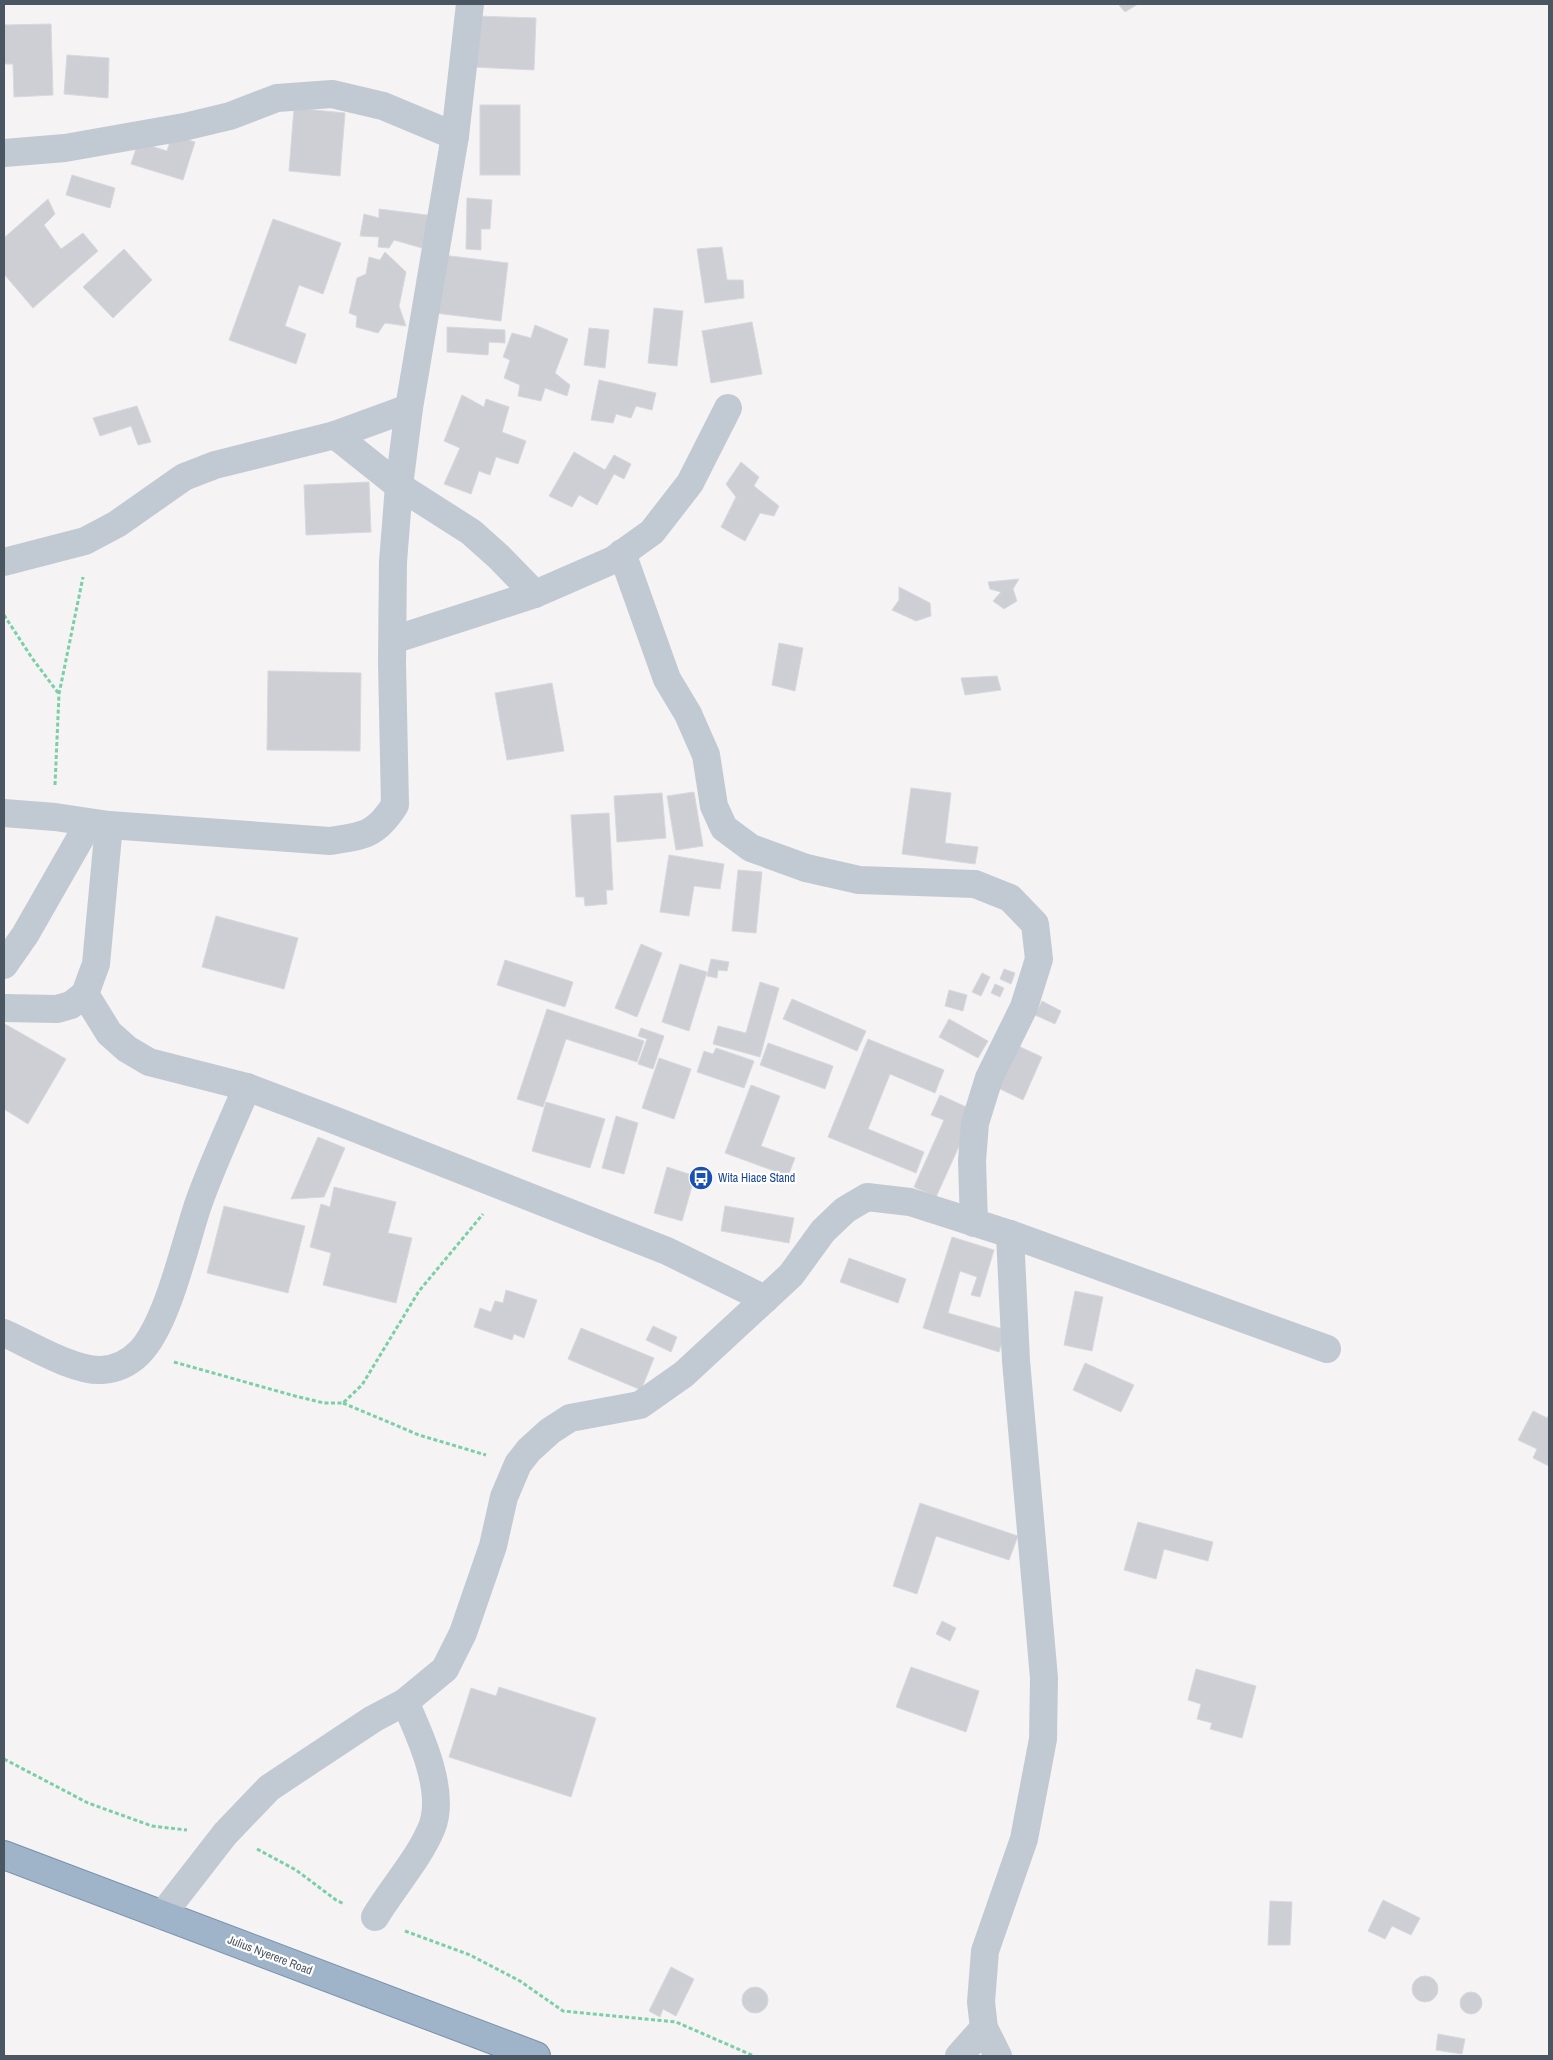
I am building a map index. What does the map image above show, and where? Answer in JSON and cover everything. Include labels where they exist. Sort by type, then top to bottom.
[{"type":"highway","name":"Julius Nyerere Road","points":[[4,1855],[536,2056]]},
{"type":"street","points":[[4,812],[99,824],[330,840],[363,836],[384,822],[395,805],[392,640],[393,562],[399,486],[409,408],[456,136],[470,4]]},
{"type":"street","points":[[4,153],[65,148],[166,130],[230,116],[277,98],[332,94],[383,106],[456,136]]},
{"type":"street","points":[[4,562],[84,541],[117,524],[184,477],[215,465],[335,435],[409,408]]},
{"type":"street","points":[[392,640],[535,594],[613,560],[622,554],[652,532],[690,483],[728,408]]},
{"type":"street","points":[[335,435],[399,486],[472,532],[500,557],[535,594]]},
{"type":"street","points":[[622,554],[667,680],[688,714],[706,755],[714,806],[724,828],[750,848],[806,868],[859,880],[975,884],[1010,898],[1035,924],[1039,959],[1024,1007],[989,1078],[975,1123],[972,1161],[974,1223]]},
{"type":"street","points":[[4,965],[99,824]]},
{"type":"street","points":[[4,1008],[57,1009],[71,1005],[85,994],[96,964],[99,824]]},
{"type":"street","points":[[85,994],[109,1032],[127,1050],[149,1062],[247,1087],[507,1187],[667,1251],[765,1299]]},
{"type":"street","points":[[4,1333],[66,1363],[100,1370],[120,1367],[139,1352],[156,1329],[174,1282],[199,1202],[247,1087]]},
{"type":"street","points":[[162,1915],[224,1834],[269,1788],[373,1720],[405,1702],[445,1669],[462,1633],[493,1546],[504,1496],[518,1464],[550,1431],[570,1418],[640,1406],[684,1374],[791,1275],[824,1232],[845,1210],[867,1197],[910,1202],[1010,1234],[1327,1348]]},
{"type":"street","points":[[998,2056],[984,2028],[981,2002],[985,1951],[1024,1839],[1043,1739],[1044,1678],[1016,1361],[1010,1234]]},
{"type":"street","points":[[375,1917],[421,1848],[432,1825],[435,1792],[426,1748],[405,1702]]},
{"type":"street","points":[[959,2056],[984,2028]]},
{"type":"path","points":[[55,817],[55,750],[59,694],[80,595],[84,541]]},
{"type":"path","points":[[4,615],[32,658],[59,694]]},
{"type":"path","points":[[343,1403],[362,1385],[419,1291],[507,1187]]},
{"type":"path","points":[[139,1352],[294,1396],[324,1403],[343,1403],[419,1435],[518,1464]]},
{"type":"building","points":[[1118,4],[1138,4],[1125,12]]},
{"type":"building","points":[[475,16],[536,18],[534,70],[473,67]]},
{"type":"building","points":[[51,24],[53,95],[14,97],[13,64],[4,64],[4,25]]},
{"type":"building","points":[[67,55],[109,58],[108,98],[64,94]]},
{"type":"building","points":[[480,105],[520,105],[520,175],[480,175]]},
{"type":"building","points":[[294,108],[345,113],[340,176],[289,171]]},
{"type":"building","points":[[172,135],[195,142],[183,180],[131,164],[138,142],[167,151]]},
{"type":"building","points":[[72,175],[115,188],[110,208],[66,195]]},
{"type":"building","points":[[467,198],[492,200],[490,229],[481,229],[481,250],[466,249]]},
{"type":"building","points":[[48,199],[55,214],[44,225],[61,249],[83,233],[98,251],[33,308],[4,274],[4,238]]},
{"type":"building","points":[[379,209],[435,216],[422,248],[394,240],[389,248],[378,247],[379,237],[360,236],[364,214],[379,218]]},
{"type":"building","points":[[273,219],[341,243],[323,294],[299,285],[285,326],[306,334],[296,364],[229,340]]},
{"type":"building","points":[[722,247],[727,280],[743,280],[744,298],[705,303],[697,249]]},
{"type":"building","points":[[124,249],[152,280],[113,318],[83,287]]},
{"type":"building","points":[[385,252],[406,272],[399,306],[406,326],[385,323],[378,333],[356,327],[357,316],[349,313],[357,278],[366,274],[369,257],[380,260]]},
{"type":"building","points":[[442,255],[508,263],[501,321],[435,313]]},
{"type":"building","points":[[654,308],[683,311],[677,366],[648,363]]},
{"type":"building","points":[[752,322],[762,374],[711,383],[702,331]]},
{"type":"building","points":[[535,325],[568,339],[555,373],[570,385],[567,396],[545,388],[541,401],[518,396],[520,385],[504,378],[510,360],[503,357],[512,333],[531,338]]},
{"type":"building","points":[[447,327],[505,330],[505,343],[489,342],[488,355],[447,352]]},
{"type":"building","points":[[589,328],[609,330],[605,368],[584,365]]},
{"type":"building","points":[[599,380],[656,393],[652,410],[636,406],[631,418],[616,414],[613,423],[591,420]]},
{"type":"building","points":[[462,395],[484,407],[486,399],[509,407],[502,432],[526,441],[518,464],[496,457],[490,475],[479,471],[471,494],[444,484],[460,448],[444,441]]},
{"type":"building","points":[[137,406],[151,442],[138,445],[131,426],[100,436],[93,418]]},
{"type":"building","points":[[574,452],[605,470],[614,455],[631,464],[624,479],[614,474],[597,505],[579,495],[572,507],[549,496]]},
{"type":"building","points":[[741,462],[759,477],[754,486],[779,506],[774,516],[760,513],[745,541],[721,527],[736,497],[726,484]]},
{"type":"building","points":[[369,482],[371,532],[306,535],[304,485]]},
{"type":"building","points":[[1019,579],[1013,589],[1017,601],[1004,609],[993,601],[1001,592],[990,589],[988,582]]},
{"type":"building","points":[[899,587],[930,603],[931,616],[916,621],[892,610],[899,600]]},
{"type":"building","points":[[779,643],[803,648],[795,691],[772,685]]},
{"type":"building","points":[[268,671],[361,673],[360,751],[267,750]]},
{"type":"building","points":[[997,676],[1001,690],[965,695],[961,678]]},
{"type":"building","points":[[552,683],[564,751],[507,760],[495,693]]},
{"type":"building","points":[[911,788],[951,793],[945,843],[978,847],[975,864],[902,854]]},
{"type":"building","points":[[694,792],[703,846],[676,850],[667,796]]},
{"type":"building","points":[[662,793],[666,838],[617,842],[614,796]]},
{"type":"building","points":[[609,813],[613,890],[606,890],[607,904],[585,906],[584,897],[576,897],[571,815]]},
{"type":"building","points":[[669,855],[724,864],[720,889],[694,886],[689,916],[660,912]]},
{"type":"building","points":[[738,870],[762,872],[756,933],[732,931]]},
{"type":"building","points":[[216,916],[298,938],[284,989],[202,967]]},
{"type":"building","points":[[641,944],[662,953],[637,1017],[615,1008]]},
{"type":"building","points":[[711,959],[729,962],[727,971],[718,970],[717,978],[707,976]]},
{"type":"building","points":[[505,960],[573,982],[565,1007],[497,985]]},
{"type":"building","points":[[680,964],[707,972],[689,1031],[662,1022]]},
{"type":"building","points":[[1004,969],[1015,973],[1011,984],[1000,979]]},
{"type":"building","points":[[982,973],[990,977],[981,996],[972,992]]},
{"type":"building","points":[[760,982],[779,988],[760,1057],[713,1044],[718,1026],[746,1033]]},
{"type":"building","points":[[995,984],[1004,988],[1000,997],[991,993]]},
{"type":"building","points":[[949,990],[967,995],[963,1011],[945,1006]]},
{"type":"building","points":[[792,999],[866,1031],[857,1051],[783,1019]]},
{"type":"building","points":[[1042,1001],[1061,1011],[1055,1024],[1035,1015]]},
{"type":"building","points":[[547,1009],[644,1041],[637,1062],[566,1039],[543,1107],[517,1099]]},
{"type":"building","points":[[949,1019],[988,1041],[978,1058],[939,1037]]},
{"type":"building","points":[[5,1024],[66,1059],[28,1124],[4,1109]]},
{"type":"building","points":[[641,1028],[664,1036],[653,1069],[638,1064],[647,1039],[638,1036]]},
{"type":"building","points":[[868,1039],[944,1070],[935,1093],[890,1074],[868,1129],[924,1152],[916,1173],[828,1137]]},
{"type":"building","points":[[768,1043],[833,1066],[825,1089],[760,1065]]},
{"type":"building","points":[[1016,1045],[1042,1057],[1023,1100],[996,1087]]},
{"type":"building","points":[[716,1048],[754,1061],[744,1088],[697,1072],[704,1051],[713,1054]]},
{"type":"building","points":[[659,1058],[691,1069],[674,1119],[642,1108]]},
{"type":"building","points":[[751,1085],[780,1096],[761,1146],[795,1158],[788,1176],[725,1153]]},
{"type":"building","points":[[940,1095],[975,1111],[936,1197],[914,1187],[944,1120],[931,1115]]},
{"type":"building","points":[[546,1102],[605,1119],[590,1168],[532,1151]]},
{"type":"building","points":[[616,1116],[638,1123],[624,1174],[602,1168]]},
{"type":"building","points":[[318,1137],[345,1148],[324,1197],[291,1199]]},
{"type":"building","points":[[667,1167],[695,1176],[682,1221],[654,1213]]},
{"type":"building","points":[[334,1187],[396,1202],[388,1233],[412,1238],[396,1303],[323,1285],[331,1253],[310,1247],[321,1204],[330,1207]]},
{"type":"building","points":[[224,1206],[305,1226],[288,1293],[207,1273]]},
{"type":"building","points":[[725,1206],[794,1218],[789,1243],[721,1231]]},
{"type":"building","points":[[952,1237],[994,1250],[980,1297],[971,1295],[977,1277],[960,1271],[948,1313],[1006,1330],[999,1352],[923,1328]]},
{"type":"building","points":[[849,1258],[906,1279],[898,1303],[840,1282]]},
{"type":"building","points":[[506,1290],[537,1300],[524,1338],[514,1334],[512,1340],[474,1327],[480,1308],[491,1312],[495,1301],[503,1303]]},
{"type":"building","points":[[1075,1291],[1103,1297],[1092,1351],[1064,1345]]},
{"type":"building","points":[[653,1326],[677,1337],[671,1352],[646,1340]]},
{"type":"building","points":[[581,1328],[654,1358],[641,1390],[568,1359]]},
{"type":"building","points":[[1085,1363],[1134,1385],[1121,1412],[1073,1390]]},
{"type":"building","points":[[1533,1411],[1547,1418],[1549,1414],[1549,1466],[1533,1458],[1537,1449],[1518,1440]]},
{"type":"building","points":[[920,1503],[1018,1536],[1009,1560],[936,1536],[917,1594],[893,1586]]},
{"type":"building","points":[[1138,1522],[1213,1542],[1208,1561],[1164,1549],[1156,1579],[1124,1570]]},
{"type":"building","points":[[942,1621],[956,1628],[950,1641],[936,1634]]},
{"type":"building","points":[[911,1667],[979,1691],[966,1732],[896,1707]]},
{"type":"building","points":[[1196,1669],[1256,1686],[1242,1738],[1210,1729],[1212,1723],[1197,1719],[1201,1704],[1188,1700]]},
{"type":"building","points":[[499,1687],[596,1718],[571,1797],[449,1757],[471,1688],[496,1696]]},
{"type":"building","points":[[1383,1900],[1420,1918],[1411,1935],[1392,1926],[1385,1939],[1368,1931]]},
{"type":"building","points":[[1270,1901],[1292,1902],[1290,1945],[1268,1945]]},
{"type":"building","points":[[671,1967],[694,1979],[676,2016],[663,2009],[660,2017],[649,2011]]},
{"type":"building","points":[[1425,1976],[1434,1980],[1438,1989],[1434,1998],[1425,2002],[1416,1998],[1412,1989],[1416,1980]]},
{"type":"building","points":[[755,1987],[764,1991],[768,2000],[764,2009],[755,2013],[746,2009],[742,2000],[746,1991]]},
{"type":"building","points":[[1471,1992],[1479,1995],[1482,2003],[1479,2011],[1471,2014],[1463,2011],[1460,2003],[1463,1995]]},
{"type":"building","points":[[1438,2034],[1465,2039],[1462,2054],[1436,2050]]},
{"type":"place","name":"Wita Hiace Stand","points":[[701,1178]]}]
